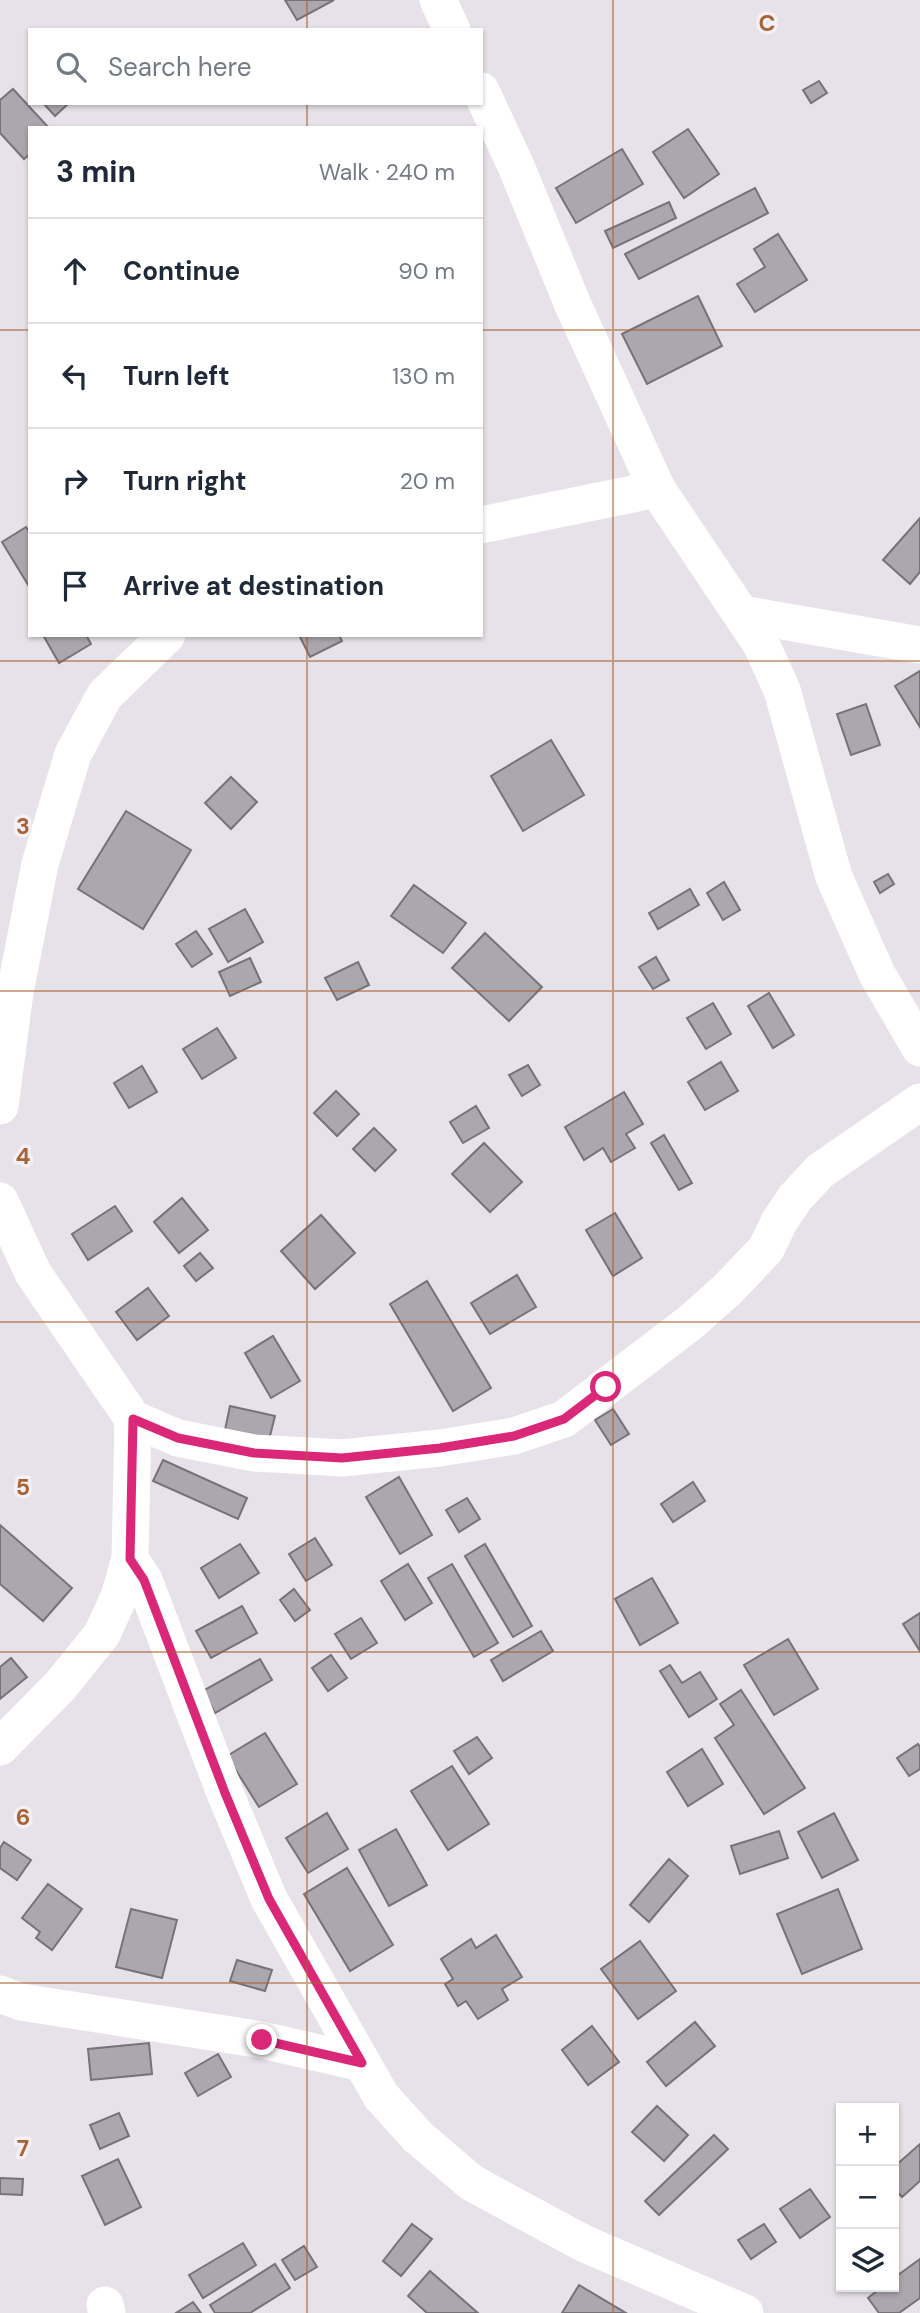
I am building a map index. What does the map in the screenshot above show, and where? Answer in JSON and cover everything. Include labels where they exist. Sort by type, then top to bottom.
[{"type":"street","points":[[438,0],[451,28]]},
{"type":"street","points":[[483,95],[657,489],[761,644],[782,690],[834,877],[877,974],[920,1048]]},
{"type":"street","points":[[483,525],[657,489]]},
{"type":"street","points":[[742,614],[920,645]]},
{"type":"street","points":[[0,1106],[15,992],[40,864],[73,754],[105,695],[165,637]]},
{"type":"street","points":[[0,1201],[33,1273],[133,1419],[178,1438],[254,1453],[342,1458],[440,1448],[514,1436],[564,1419],[691,1322],[728,1289],[766,1249],[795,1198],[820,1171],[920,1102]]},
{"type":"street","points":[[0,1747],[61,1685],[102,1634],[119,1597],[130,1559],[133,1419]]},
{"type":"street","points":[[130,1559],[144,1580],[225,1793],[269,1899],[381,2096],[418,2137],[472,2183],[583,2243],[745,2313]]},
{"type":"street","points":[[0,1994],[21,2002],[262,2040],[362,2063]]},
{"type":"building","points":[[285,0],[334,0],[297,20]]},
{"type":"building","points":[[819,81],[827,93],[811,103],[803,90]]},
{"type":"building","points":[[13,89],[47,126],[28,126],[28,156],[24,159],[0,133],[0,100]]},
{"type":"building","points":[[45,105],[67,105],[55,116]]},
{"type":"building","points":[[688,129],[719,174],[684,198],[653,152]]},
{"type":"building","points":[[622,149],[643,184],[576,223],[556,188]]},
{"type":"building","points":[[755,188],[768,213],[639,279],[625,254]]},
{"type":"building","points":[[669,202],[676,218],[613,248],[605,231]]},
{"type":"building","points":[[778,234],[807,280],[755,312],[737,284],[765,267],[754,249]]},
{"type":"building","points":[[698,296],[722,346],[647,384],[622,334]]},
{"type":"building","points":[[920,518],[920,572],[910,584],[883,560]]},
{"type":"building","points":[[26,527],[28,530],[28,585],[2,542]]},
{"type":"building","points":[[44,637],[87,637],[91,644],[59,663]]},
{"type":"building","points":[[300,637],[340,637],[342,641],[310,657]]},
{"type":"building","points":[[920,671],[920,727],[895,686]]},
{"type":"building","points":[[866,704],[880,745],[851,755],[837,714]]},
{"type":"building","points":[[551,740],[584,795],[523,831],[491,776]]},
{"type":"building","points":[[231,777],[257,802],[231,829],[205,803]]},
{"type":"building","points":[[126,811],[191,850],[143,929],[78,889]]},
{"type":"building","points":[[888,874],[894,884],[880,893],[874,882]]},
{"type":"building","points":[[724,882],[740,910],[723,920],[707,893]]},
{"type":"building","points":[[414,885],[466,923],[443,953],[391,916]]},
{"type":"building","points":[[690,889],[699,905],[658,929],[649,913]]},
{"type":"building","points":[[245,909],[263,942],[228,962],[209,929]]},
{"type":"building","points":[[196,931],[212,954],[192,967],[176,944]]},
{"type":"building","points":[[485,933],[542,987],[509,1021],[452,968]]},
{"type":"building","points":[[656,957],[669,980],[653,989],[639,967]]},
{"type":"building","points":[[250,958],[261,982],[230,996],[219,972]]},
{"type":"building","points":[[358,962],[369,985],[337,1000],[325,978]]},
{"type":"building","points":[[769,993],[794,1035],[773,1048],[748,1006]]},
{"type":"building","points":[[713,1003],[731,1034],[706,1049],[687,1018]]},
{"type":"building","points":[[217,1028],[236,1058],[202,1079],[183,1049]]},
{"type":"building","points":[[721,1062],[738,1091],[705,1110],[688,1082]]},
{"type":"building","points":[[528,1065],[540,1085],[522,1096],[509,1075]]},
{"type":"building","points":[[142,1066],[157,1092],[129,1108],[114,1083]]},
{"type":"building","points":[[336,1091],[359,1114],[337,1136],[314,1113]]},
{"type":"building","points":[[624,1092],[643,1124],[626,1134],[635,1148],[611,1162],[603,1148],[584,1160],[565,1127]]},
{"type":"building","points":[[476,1106],[489,1128],[463,1143],[450,1122]]},
{"type":"building","points":[[374,1128],[396,1150],[375,1171],[353,1149]]},
{"type":"building","points":[[664,1135],[692,1183],[679,1190],[651,1143]]},
{"type":"building","points":[[484,1143],[522,1182],[490,1212],[452,1174]]},
{"type":"building","points":[[182,1198],[208,1230],[179,1253],[154,1222]]},
{"type":"building","points":[[115,1206],[132,1231],[88,1260],[72,1234]]},
{"type":"building","points":[[615,1213],[642,1258],[613,1276],[586,1230]]},
{"type":"building","points":[[321,1215],[355,1253],[315,1289],[281,1251]]},
{"type":"building","points":[[200,1253],[213,1268],[196,1281],[184,1266]]},
{"type":"building","points":[[517,1275],[536,1307],[490,1334],[471,1303]]},
{"type":"building","points":[[427,1281],[491,1388],[453,1411],[390,1304]]},
{"type":"building","points":[[148,1288],[169,1316],[137,1340],[116,1312]]},
{"type":"building","points":[[273,1336],[300,1381],[271,1398],[245,1353]]},
{"type":"building","points":[[230,1406],[275,1416],[269,1440],[225,1430]]},
{"type":"building","points":[[613,1409],[629,1434],[611,1445],[595,1420]]},
{"type":"building","points":[[163,1460],[247,1498],[238,1519],[153,1481]]},
{"type":"building","points":[[399,1477],[432,1535],[400,1554],[366,1497]]},
{"type":"building","points":[[693,1482],[705,1501],[673,1522],[661,1504]]},
{"type":"building","points":[[467,1498],[480,1519],[459,1532],[446,1510]]},
{"type":"building","points":[[0,1525],[72,1588],[43,1621],[0,1584]]},
{"type":"building","points":[[315,1538],[332,1565],[306,1581],[289,1554]]},
{"type":"building","points":[[240,1544],[259,1573],[219,1598],[201,1568]]},
{"type":"building","points":[[485,1544],[532,1626],[513,1637],[465,1556]]},
{"type":"building","points":[[408,1564],[432,1603],[405,1620],[381,1581]]},
{"type":"building","points":[[452,1564],[498,1643],[474,1657],[428,1578]]},
{"type":"building","points":[[652,1578],[678,1623],[640,1645],[615,1599]]},
{"type":"building","points":[[294,1589],[310,1610],[295,1621],[280,1600]]},
{"type":"building","points":[[242,1606],[257,1633],[211,1658],[196,1631]]},
{"type":"building","points":[[920,1613],[920,1651],[903,1624]]},
{"type":"building","points":[[361,1618],[377,1643],[351,1659],[335,1634]]},
{"type":"building","points":[[541,1631],[553,1651],[503,1681],[491,1660]]},
{"type":"building","points":[[788,1639],[818,1689],[774,1715],[744,1665]]},
{"type":"building","points":[[331,1655],[347,1678],[328,1691],[312,1668]]},
{"type":"building","points":[[11,1658],[27,1677],[0,1699],[0,1667]]},
{"type":"building","points":[[260,1659],[272,1680],[215,1713],[203,1691]]},
{"type":"building","points":[[670,1665],[682,1683],[700,1672],[717,1699],[689,1717],[660,1671]]},
{"type":"building","points":[[741,1690],[805,1788],[764,1814],[715,1738],[734,1725],[720,1704]]},
{"type":"building","points":[[265,1733],[297,1784],[259,1807],[227,1756]]},
{"type":"building","points":[[477,1737],[492,1758],[469,1774],[454,1751]]},
{"type":"building","points":[[918,1744],[920,1769],[909,1776],[897,1758]]},
{"type":"building","points":[[702,1749],[723,1784],[688,1806],[667,1772]]},
{"type":"building","points":[[452,1766],[489,1824],[448,1850],[411,1791]]},
{"type":"building","points":[[327,1813],[348,1849],[308,1873],[286,1838]]},
{"type":"building","points":[[834,1813],[858,1860],[822,1878],[798,1832]]},
{"type":"building","points":[[396,1829],[427,1885],[389,1906],[359,1850]]},
{"type":"building","points":[[779,1831],[788,1858],[740,1874],[731,1846]]},
{"type":"building","points":[[4,1842],[31,1860],[17,1880],[0,1868],[0,1848]]},
{"type":"building","points":[[669,1859],[688,1876],[649,1922],[630,1905]]},
{"type":"building","points":[[347,1868],[393,1945],[350,1971],[304,1894]]},
{"type":"building","points":[[48,1884],[82,1909],[52,1950],[36,1938],[40,1932],[22,1918]]},
{"type":"building","points":[[838,1889],[862,1949],[802,1974],[777,1914]]},
{"type":"building","points":[[131,1909],[177,1920],[162,1978],[116,1967]]},
{"type":"building","points":[[496,1935],[522,1977],[502,1989],[508,2000],[478,2019],[466,2001],[458,2006],[445,1984],[453,1979],[441,1959],[471,1939],[476,1948]]},
{"type":"building","points":[[640,1941],[676,1991],[638,2019],[601,1969]]},
{"type":"building","points":[[237,1960],[272,1970],[265,1991],[230,1981]]},
{"type":"building","points":[[695,2022],[715,2046],[666,2086],[647,2062]]},
{"type":"building","points":[[592,2026],[619,2062],[588,2085],[562,2050]]},
{"type":"building","points":[[149,2043],[152,2074],[91,2080],[88,2049]]},
{"type":"building","points":[[218,2054],[231,2077],[198,2096],[185,2073]]},
{"type":"building","points":[[657,2106],[688,2135],[664,2161],[632,2132]]},
{"type":"building","points":[[119,2113],[129,2136],[100,2149],[90,2125]]},
{"type":"building","points":[[714,2135],[728,2149],[659,2215],[645,2201]]},
{"type":"building","points":[[920,2144],[920,2181],[902,2197],[899,2194],[899,2163]]},
{"type":"building","points":[[118,2159],[141,2207],[105,2225],[82,2176]]},
{"type":"building","points":[[0,2178],[23,2179],[22,2195],[0,2194]]},
{"type":"building","points":[[810,2189],[830,2217],[800,2238],[780,2209]]},
{"type":"building","points":[[412,2224],[432,2239],[401,2276],[383,2261]]},
{"type":"building","points":[[764,2224],[776,2242],[751,2259],[738,2240]]},
{"type":"building","points":[[243,2243],[256,2265],[203,2298],[189,2275]]},
{"type":"building","points":[[304,2246],[317,2267],[295,2280],[282,2260]]},
{"type":"building","points":[[920,2259],[920,2298],[899,2313],[879,2313],[868,2298],[876,2292],[899,2292],[899,2274]]},
{"type":"building","points":[[275,2264],[290,2288],[250,2313],[215,2313],[210,2305]]},
{"type":"building","points":[[430,2271],[478,2313],[427,2313],[408,2296]]},
{"type":"building","points":[[579,2285],[626,2313],[562,2313]]},
{"type":"building","points":[[193,2302],[201,2313],[176,2313]]},
{"type":"route","points":[[262,2040],[362,2063],[269,1899],[225,1793],[144,1580],[130,1559],[133,1419],[178,1438],[254,1453],[342,1458],[440,1448],[514,1436],[564,1419],[606,1387]]}]
